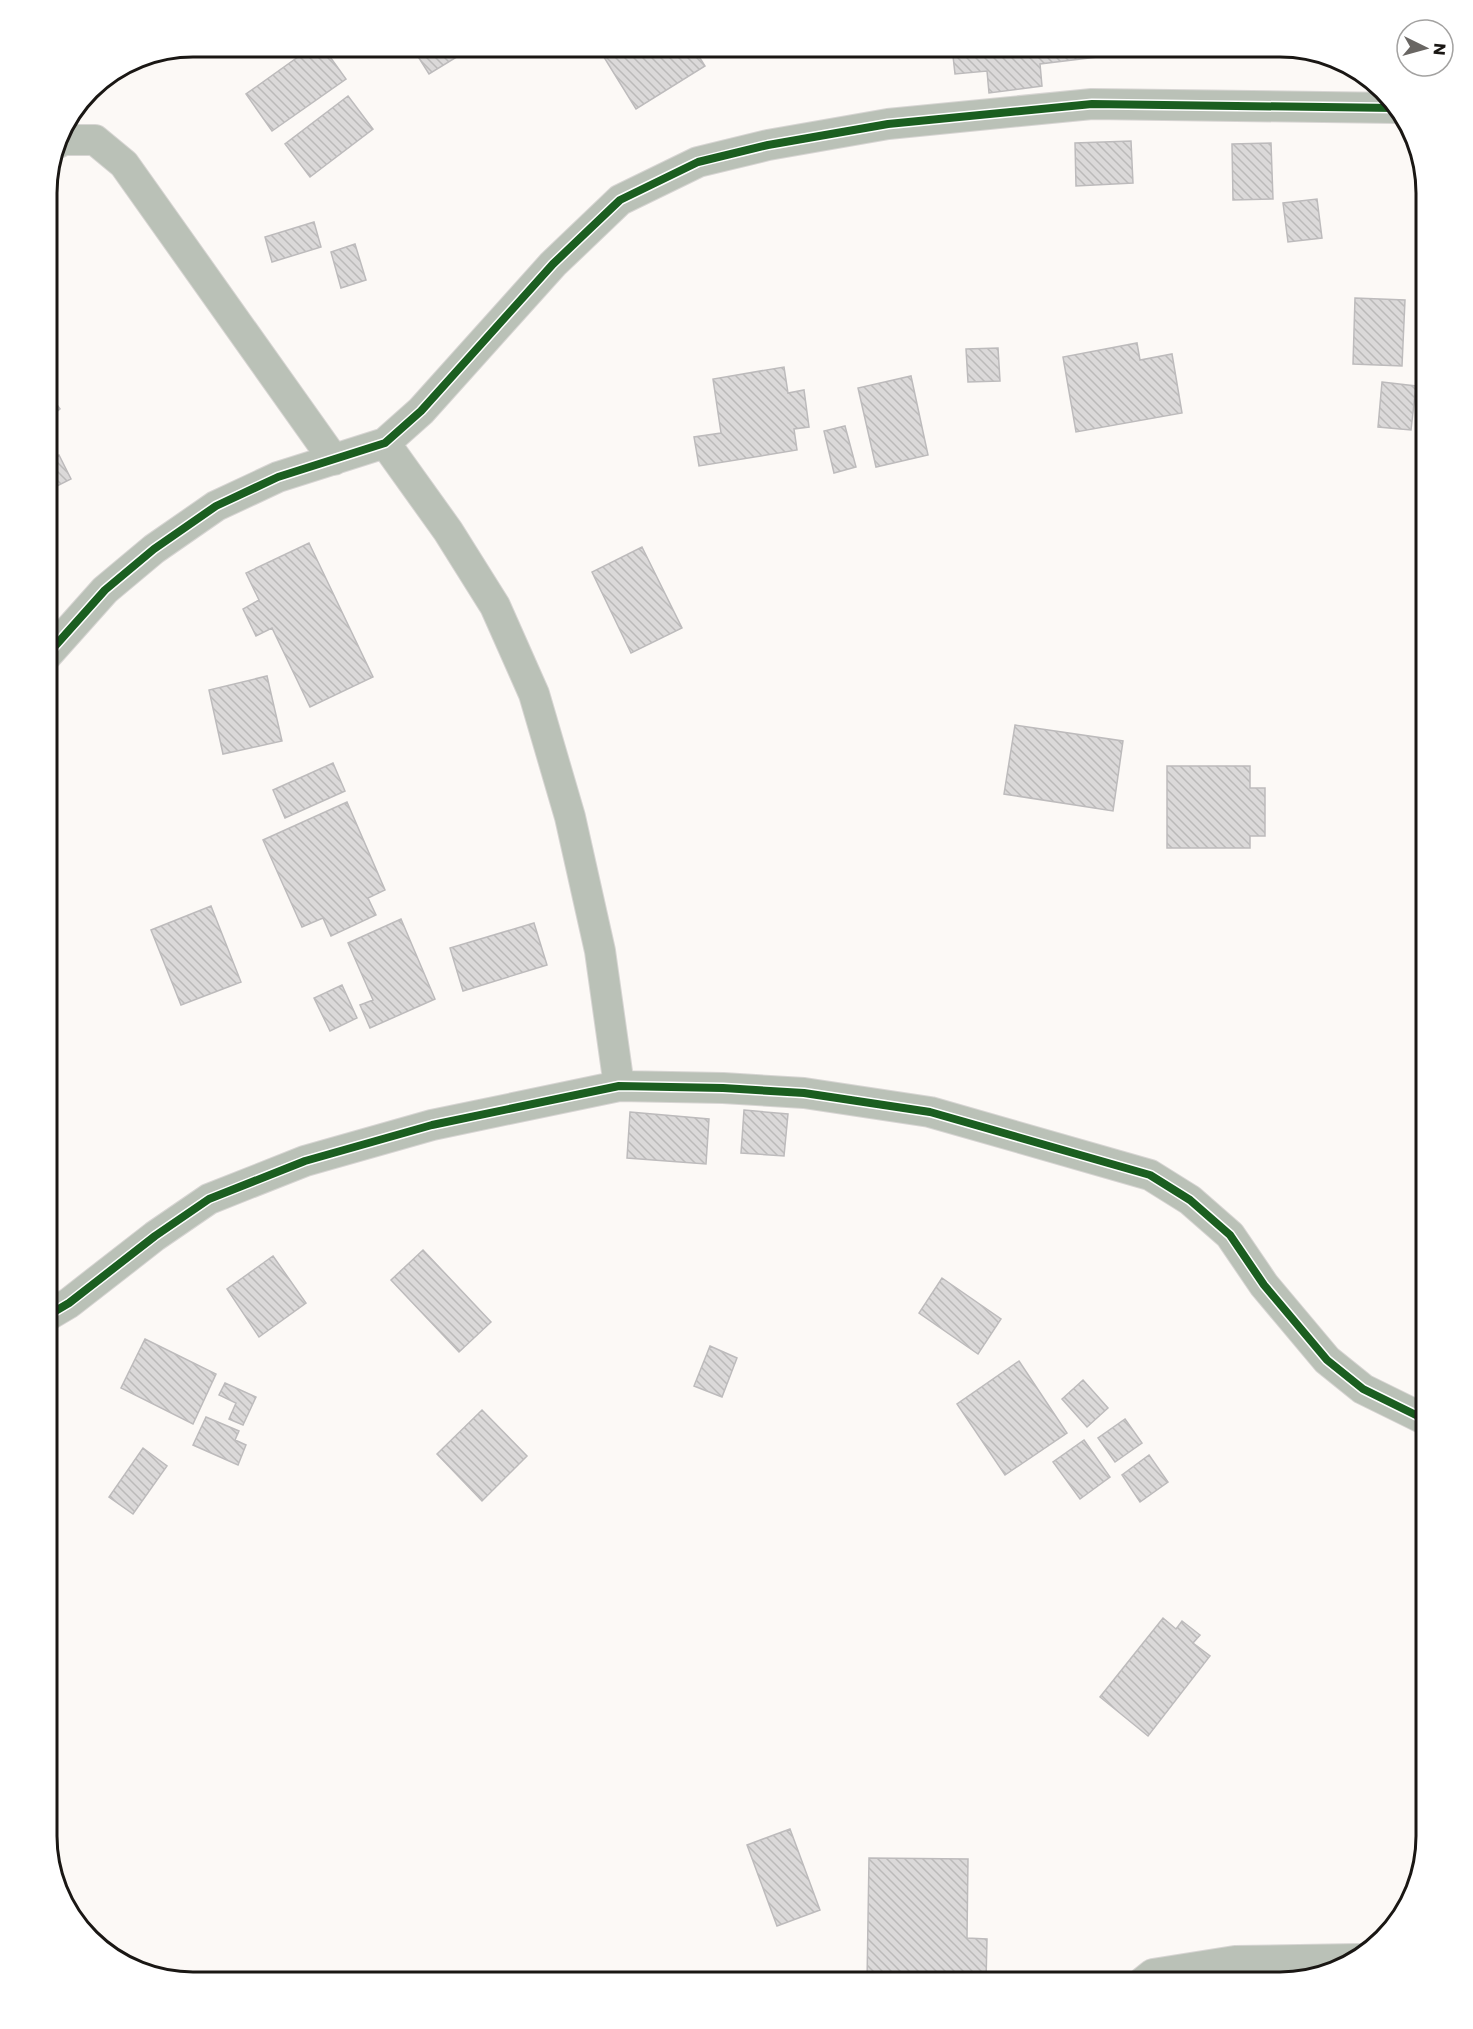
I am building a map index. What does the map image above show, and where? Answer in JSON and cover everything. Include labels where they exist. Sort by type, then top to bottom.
[{"type":"street","points":[[57,644],[105,590],[154,549],[216,506],[278,477],[385,443],[421,411],[553,264],[620,200],[698,162],[768,144],[888,124],[1092,104],[1386,108]]},
{"type":"street","points":[[68,140],[95,140],[124,164],[334,460]]},
{"type":"street","points":[[385,443],[448,531],[495,606],[534,694],[570,817],[600,951],[619,1086]]},
{"type":"street","points":[[57,1310],[155,1236],[209,1199],[305,1161],[432,1125],[619,1086],[723,1088],[804,1093],[930,1112],[1150,1175],[1190,1200],[1230,1235],[1264,1285],[1327,1360],[1364,1389],[1416,1415]]},
{"type":"street","points":[[1166,1972],[1235,1961],[1337,1959]]},
{"type":"building","points":[[298,57],[330,57],[346,79],[272,131],[246,94]]},
{"type":"building","points":[[418,57],[457,57],[429,74]]},
{"type":"building","points":[[604,57],[699,57],[705,66],[636,109]]},
{"type":"building","points":[[953,57],[1097,57],[1040,64],[1042,86],[989,93],[987,71],[955,74]]},
{"type":"building","points":[[348,96],[373,129],[310,177],[285,144]]},
{"type":"building","points":[[1131,141],[1133,183],[1076,186],[1075,143]]},
{"type":"building","points":[[1271,143],[1273,199],[1233,200],[1232,144]]},
{"type":"building","points":[[1317,199],[1322,238],[1288,242],[1283,203]]},
{"type":"building","points":[[314,222],[321,247],[272,262],[265,237]]},
{"type":"building","points":[[355,244],[366,280],[341,288],[331,252]]},
{"type":"building","points":[[1355,298],[1405,300],[1402,366],[1353,364]]},
{"type":"building","points":[[1137,343],[1140,360],[1172,354],[1182,413],[1076,432],[1063,357]]},
{"type":"building","points":[[998,348],[1000,381],[968,382],[966,349]]},
{"type":"building","points":[[784,367],[788,393],[804,390],[809,427],[794,429],[797,450],[699,466],[694,437],[721,433],[713,379]]},
{"type":"building","points":[[911,376],[928,455],[876,467],[858,388]]},
{"type":"building","points":[[1382,382],[1416,386],[1411,430],[1378,427]]},
{"type":"building","points":[[845,426],[856,467],[834,473],[824,431]]},
{"type":"building","points":[[59,455],[71,479],[57,486],[57,456]]},
{"type":"building","points":[[309,543],[373,677],[310,707],[272,628],[256,636],[243,609],[259,600],[246,573]]},
{"type":"building","points":[[642,547],[682,628],[631,653],[592,572]]},
{"type":"building","points":[[267,676],[282,741],[223,754],[209,690]]},
{"type":"building","points":[[1015,725],[1123,741],[1113,811],[1004,794]]},
{"type":"building","points":[[333,763],[345,791],[285,818],[273,790]]},
{"type":"building","points":[[1167,766],[1250,766],[1250,788],[1265,788],[1265,836],[1250,836],[1250,848],[1167,848]]},
{"type":"building","points":[[347,802],[385,890],[368,898],[376,915],[331,936],[323,918],[302,927],[263,840]]},
{"type":"building","points":[[211,906],[241,982],[181,1005],[151,930]]},
{"type":"building","points":[[401,919],[435,999],[370,1028],[360,1005],[373,1000],[348,943]]},
{"type":"building","points":[[534,923],[547,965],[463,991],[450,948]]},
{"type":"building","points":[[342,985],[357,1018],[330,1031],[314,998]]},
{"type":"building","points":[[744,1110],[788,1114],[784,1156],[741,1153]]},
{"type":"building","points":[[630,1112],[709,1119],[706,1164],[627,1158]]},
{"type":"building","points":[[423,1250],[491,1322],[459,1352],[391,1280]]},
{"type":"building","points":[[273,1256],[306,1303],[259,1337],[227,1289]]},
{"type":"building","points":[[942,1278],[1001,1319],[978,1354],[919,1313]]},
{"type":"building","points":[[145,1339],[216,1374],[193,1424],[121,1388]]},
{"type":"building","points":[[710,1346],[737,1358],[722,1397],[694,1386]]},
{"type":"building","points":[[1019,1361],[1067,1433],[1005,1475],[957,1404]]},
{"type":"building","points":[[1083,1380],[1108,1408],[1087,1427],[1062,1399]]},
{"type":"building","points":[[225,1383],[256,1397],[243,1425],[229,1419],[236,1403],[219,1395]]},
{"type":"building","points":[[482,1410],[527,1456],[482,1501],[437,1454]]},
{"type":"building","points":[[206,1417],[239,1431],[235,1440],[246,1445],[238,1465],[193,1445]]},
{"type":"building","points":[[1125,1419],[1142,1443],[1115,1462],[1098,1438]]},
{"type":"building","points":[[1084,1440],[1110,1477],[1080,1499],[1053,1462]]},
{"type":"building","points":[[143,1448],[167,1466],[133,1514],[109,1497]]},
{"type":"building","points":[[1149,1455],[1168,1482],[1140,1502],[1122,1475]]},
{"type":"building","points":[[1163,1618],[1176,1629],[1182,1621],[1200,1635],[1193,1643],[1210,1656],[1148,1736],[1100,1697]]},
{"type":"building","points":[[790,1829],[820,1910],[777,1926],[747,1845]]},
{"type":"building","points":[[869,1858],[968,1859],[967,1938],[987,1939],[986,1972],[867,1972]]},
{"type":"cycle path","points":[[57,644],[105,590],[154,549],[216,506],[278,477],[385,443],[421,411],[553,264],[620,200],[698,162],[768,145],[888,124],[1092,104],[1386,108]]},
{"type":"cycle path","points":[[57,1310],[155,1236],[209,1199],[305,1161],[432,1125],[619,1086],[723,1088],[804,1093],[930,1112],[1150,1175],[1190,1200],[1230,1235],[1264,1285],[1327,1360],[1363,1389],[1416,1415]]}]
